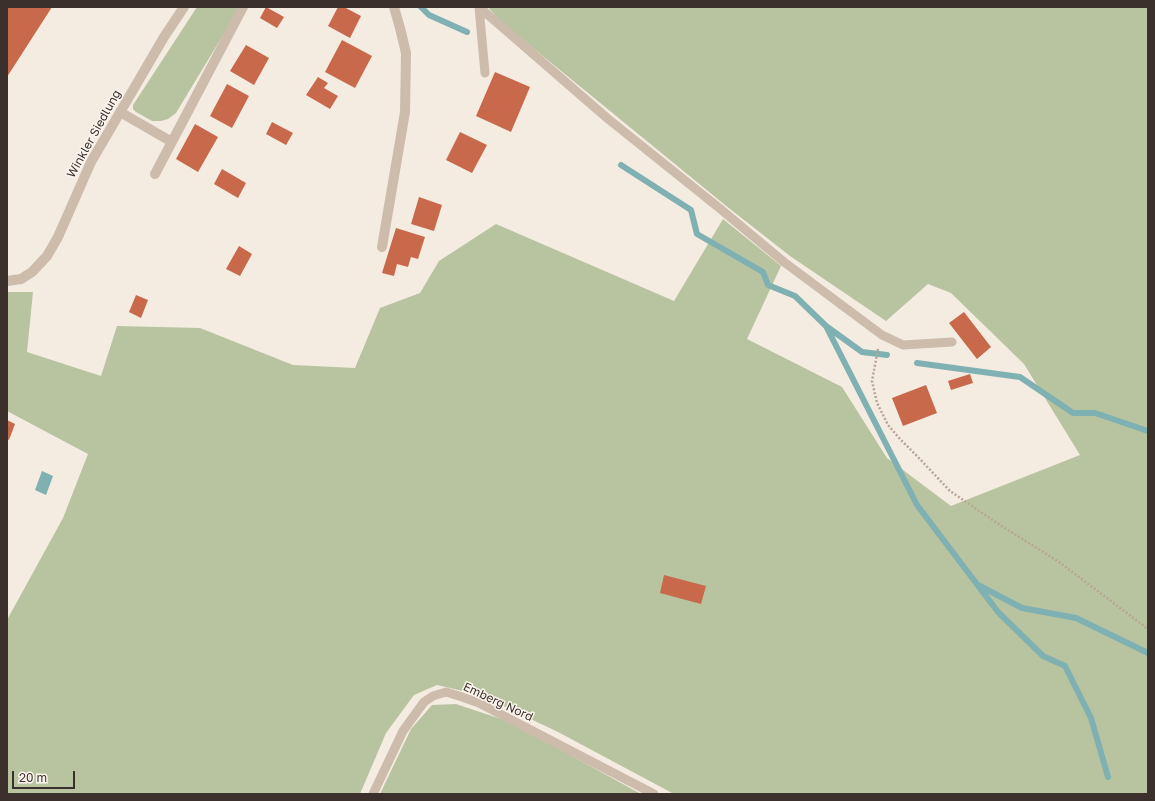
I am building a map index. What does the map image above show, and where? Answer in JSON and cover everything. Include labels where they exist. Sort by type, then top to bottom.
[{"type":"street","name":"Winkler Siedlung","points":[[7,281],[21,279],[32,272],[47,256],[58,238],[90,162],[164,37],[184,7]]},
{"type":"street","points":[[155,174],[243,7]]},
{"type":"street","points":[[382,247],[405,112],[406,53],[394,7]]},
{"type":"street","points":[[120,112],[172,142]]},
{"type":"lane","points":[[479,7],[485,74]]},
{"type":"lane","points":[[479,7],[607,118],[784,262],[882,335],[903,345],[952,342]]},
{"type":"lane","name":"Emberg Nord","points":[[373,794],[403,732],[424,702],[433,696],[446,692],[479,704],[654,794]]},
{"type":"path","points":[[878,350],[872,381],[877,403],[888,425],[950,491],[1000,526],[1059,562],[1148,629]]},
{"type":"green space","points":[[197,7],[240,7],[176,113],[168,119],[152,121],[136,112],[133,109],[133,105]]},
{"type":"green space","points":[[488,7],[1148,7],[1148,794],[674,794],[558,732],[480,695],[437,685],[414,695],[386,733],[360,794],[7,794],[7,620],[63,518],[88,454],[7,411],[7,292],[33,292],[27,352],[101,376],[117,326],[200,328],[293,365],[355,368],[380,308],[420,293],[439,261],[496,224],[674,301],[723,219],[781,266],[747,339],[842,387],[887,458],[951,506],[1080,455],[1024,364],[951,293],[928,284],[886,321],[790,256],[725,205],[500,21]]},
{"type":"green space","points":[[456,704],[510,722],[641,794],[380,794],[411,729],[432,705]]},
{"type":"water","points":[[42,471],[53,476],[46,495],[35,490]]},
{"type":"building","points":[[7,7],[52,7],[7,77]]},
{"type":"building","points":[[266,7],[284,17],[277,28],[260,18]]},
{"type":"building","points":[[338,7],[344,7],[361,16],[350,38],[328,26]]},
{"type":"building","points":[[342,40],[372,56],[355,88],[325,72]]},
{"type":"building","points":[[246,45],[269,58],[254,85],[230,71]]},
{"type":"building","points":[[495,72],[530,87],[511,132],[476,116]]},
{"type":"building","points":[[318,77],[328,83],[324,88],[338,96],[330,109],[306,95]]},
{"type":"building","points":[[227,84],[249,96],[232,128],[210,116]]},
{"type":"building","points":[[272,122],[293,133],[286,145],[266,134]]},
{"type":"building","points":[[195,124],[218,137],[198,172],[176,159]]},
{"type":"building","points":[[460,132],[487,145],[472,173],[446,160]]},
{"type":"building","points":[[222,169],[246,183],[238,198],[214,184]]},
{"type":"building","points":[[419,197],[442,205],[434,231],[411,224]]},
{"type":"building","points":[[396,228],[425,237],[418,259],[411,257],[408,267],[397,264],[394,276],[382,273]]},
{"type":"building","points":[[239,246],[252,254],[240,276],[226,269]]},
{"type":"building","points":[[136,295],[148,300],[141,318],[129,312]]},
{"type":"building","points":[[964,312],[991,347],[977,359],[949,323]]},
{"type":"building","points":[[970,374],[973,383],[951,390],[948,381]]},
{"type":"building","points":[[926,385],[937,413],[903,426],[892,398]]},
{"type":"building","points":[[7,420],[15,424],[9,440],[7,439]]},
{"type":"building","points":[[664,575],[706,586],[701,604],[660,593]]},
{"type":"waterway","points":[[421,7],[429,15],[467,32]]},
{"type":"waterway","points":[[621,165],[691,210],[697,234],[763,272],[768,285],[795,296],[826,326],[862,352],[887,355]]},
{"type":"waterway","points":[[826,326],[917,505],[998,612],[1043,656],[1065,666],[1091,718],[1108,777]]},
{"type":"waterway","points":[[917,363],[1020,377],[1073,413],[1095,413],[1148,431]]},
{"type":"waterway","points":[[980,586],[1022,608],[1076,618],[1148,653]]}]
